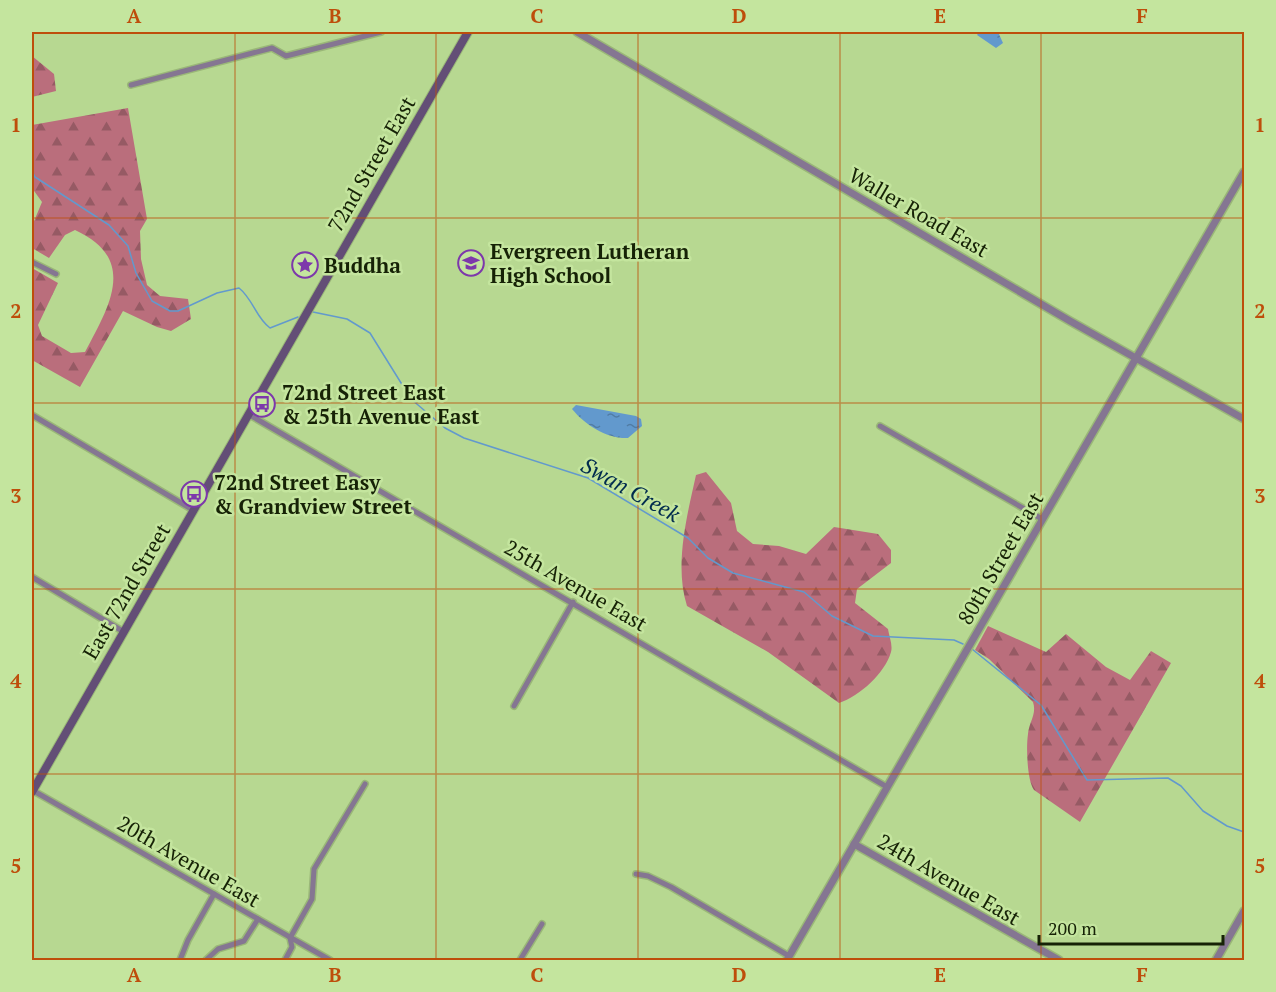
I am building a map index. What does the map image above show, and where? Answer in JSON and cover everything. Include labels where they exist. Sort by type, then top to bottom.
[{"type":"main road","name":"72nd Street East","points":[[306,314],[468,32]]},
{"type":"main road","name":"East 72nd Street","points":[[32,791],[306,314]]},
{"type":"street","points":[[132,85],[272,48],[286,56],[381,32]]},
{"type":"street","name":"Waller Road East","points":[[577,32],[1135,358],[1245,419]]},
{"type":"street","name":"80th Street East","points":[[788,958],[1245,172]]},
{"type":"street","points":[[32,261],[56,274]]},
{"type":"street","name":"25th Avenue East","points":[[248,414],[887,787]]},
{"type":"street","points":[[32,415],[193,510]]},
{"type":"street","points":[[880,426],[1042,519]]},
{"type":"street","points":[[32,577],[124,632]]},
{"type":"street","points":[[513,706],[573,602]]},
{"type":"street","points":[[285,960],[292,947],[291,938],[312,899],[314,869],[365,784]]},
{"type":"street","name":"20th Avenue East","points":[[32,791],[330,960]]},
{"type":"street","name":"24th Avenue East","points":[[854,844],[1059,960]]},
{"type":"street","points":[[636,874],[672,887],[788,958]]},
{"type":"street","points":[[180,960],[185,946],[214,894]]},
{"type":"street","points":[[1216,960],[1245,911]]},
{"type":"street","points":[[206,960],[218,949],[244,941],[258,919]]},
{"type":"street","points":[[520,960],[542,924]]},
{"type":"green space","points":[[32,56],[54,74],[56,91],[32,97]]},
{"type":"green space","points":[[128,108],[147,219],[140,231],[141,259],[147,285],[160,296],[188,299],[191,319],[171,331],[123,311],[80,387],[32,360],[32,268],[58,283],[38,325],[42,336],[71,353],[85,352],[103,317],[113,284],[112,269],[107,255],[95,242],[75,230],[65,235],[49,258],[32,248],[32,226],[42,202],[32,188],[32,125]]},
{"type":"green space","points":[[706,472],[731,503],[737,531],[753,544],[779,546],[806,554],[834,527],[878,534],[891,550],[891,563],[857,589],[855,603],[888,629],[891,652],[877,676],[855,695],[839,703],[768,652],[687,606],[682,574],[683,540],[696,475]]},
{"type":"green space","points":[[988,626],[1046,652],[1066,634],[1106,667],[1130,680],[1151,651],[1171,663],[1080,822],[1034,790],[1028,771],[1027,747],[1034,710],[1033,702],[989,659],[975,650]]},
{"type":"water","points":[[979,32],[998,32],[1003,43],[996,48],[977,35]]},
{"type":"water","points":[[576,405],[636,416],[641,419],[642,426],[628,438],[612,436],[597,430],[583,420],[572,409]]},
{"type":"waterway","name":"Swan Creek","points":[[32,171],[35,177],[109,225],[128,246],[136,273],[152,301],[170,311],[178,311],[217,293],[239,288],[270,328],[298,317]]},
{"type":"waterway","name":"Swan Creek","points":[[313,312],[347,319],[370,333],[411,399],[445,428],[464,438],[588,478],[688,538],[708,558],[733,573],[804,592],[832,616],[873,636],[954,640],[963,644]]},
{"type":"waterway","name":"Swan Creek","points":[[972,649],[1041,705],[1087,780],[1168,778],[1181,786],[1203,811],[1227,826],[1244,832]]},
{"type":"place","name":"Evergreen Lutheran High School","points":[[471,263]]},
{"type":"place","name":"Buddha","points":[[305,265]]},
{"type":"place","name":"72nd Street East & 25th Avenue East","points":[[262,404]]},
{"type":"place","name":"72nd Street Easy & Grandview Street","points":[[194,494]]}]
